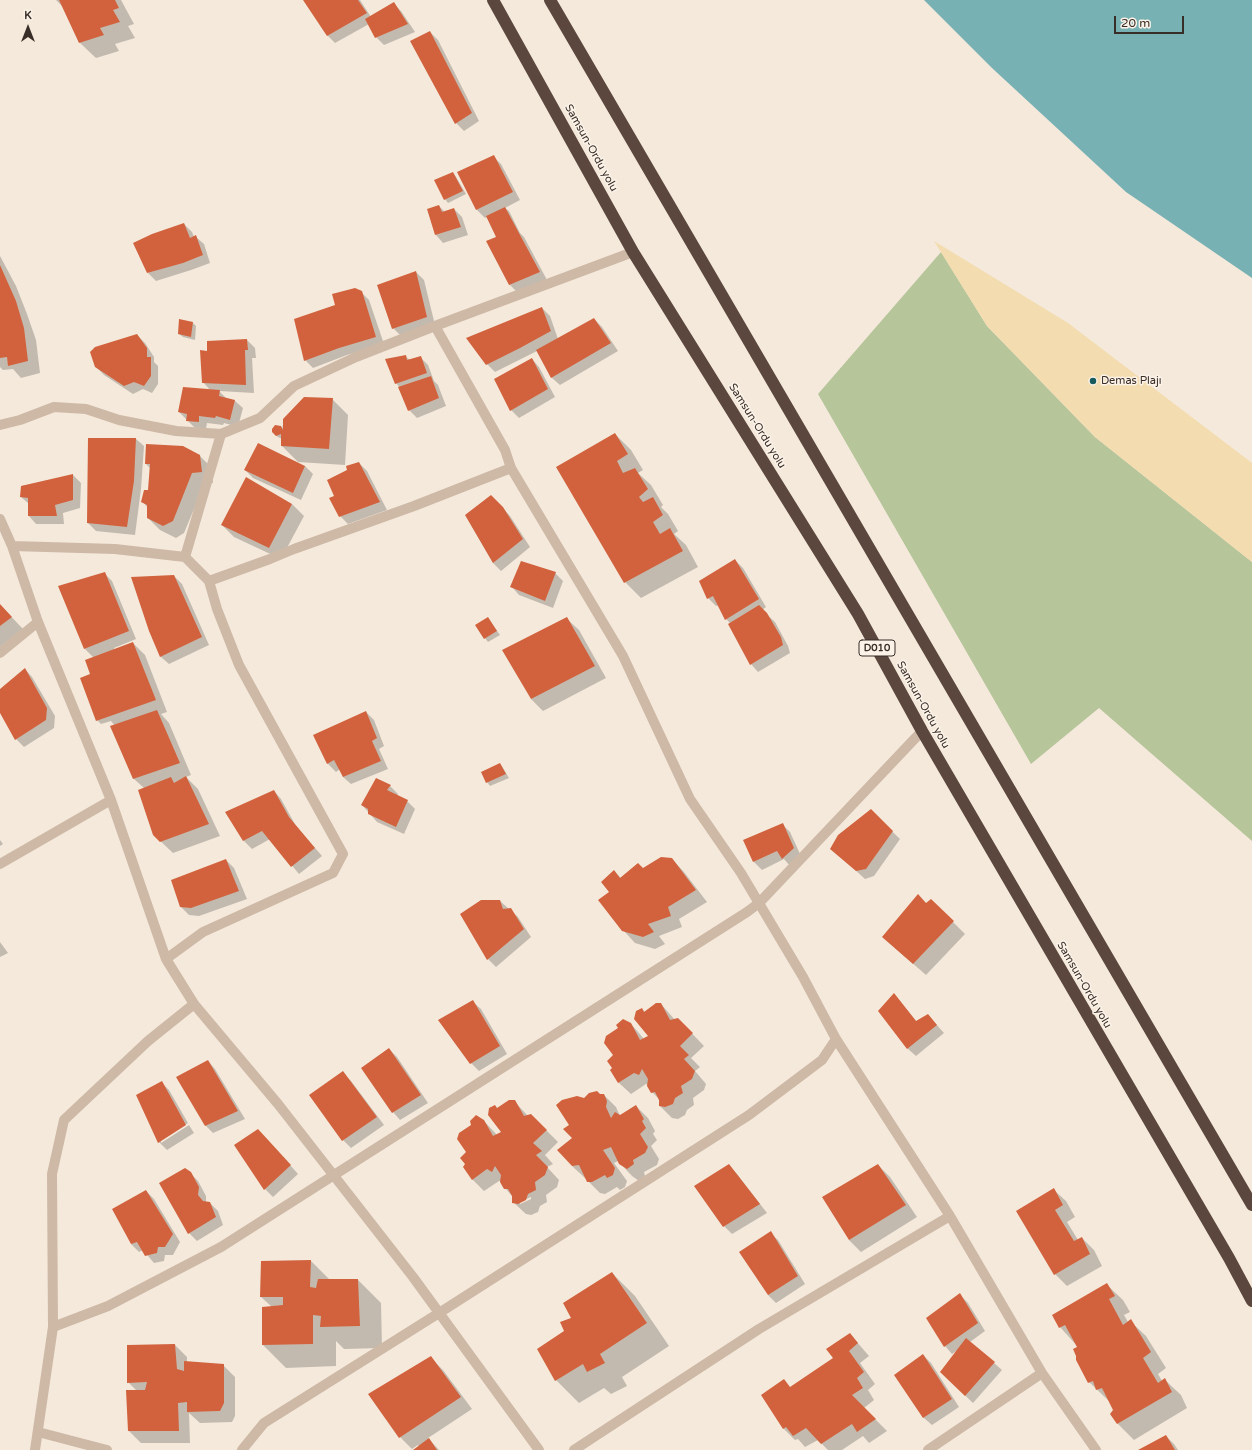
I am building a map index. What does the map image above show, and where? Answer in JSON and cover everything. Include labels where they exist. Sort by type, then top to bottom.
[{"type":"highway","name":"Samsun-Ordu yolu","points":[[493,0],[633,252],[858,614],[922,731],[1225,1251],[1252,1301]]},
{"type":"highway","points":[[550,0],[1252,1205]]},
{"type":"street","points":[[0,425],[20,420],[54,407],[86,409],[119,420],[176,431],[221,434],[260,418],[294,386],[356,357],[633,252]]},
{"type":"street","points":[[435,326],[504,450],[511,468],[624,656],[690,799],[741,873],[803,977],[836,1039],[950,1216],[1042,1373],[1096,1450]]},
{"type":"street","points":[[185,557],[221,434]]},
{"type":"street","points":[[209,581],[270,559],[294,548],[414,506],[511,468]]},
{"type":"street","points":[[0,519],[12,546],[38,622],[111,800],[166,959],[194,1004],[278,1104],[413,1277],[539,1450]]},
{"type":"street","points":[[12,546],[115,549],[185,557],[209,581],[217,610],[239,665],[343,854],[333,873],[203,932],[166,959]]},
{"type":"street","points":[[0,653],[38,622]]},
{"type":"street","points":[[53,1327],[108,1306],[221,1247],[759,903],[922,731]]},
{"type":"street","points":[[0,864],[111,800]]},
{"type":"street","points":[[35,1450],[53,1327],[52,1174],[64,1120],[148,1041],[194,1004]]},
{"type":"street","points":[[242,1450],[264,1423],[749,1115],[822,1060],[836,1039]]},
{"type":"street","points":[[574,1450],[759,1329],[950,1216]]},
{"type":"street","points":[[928,1450],[1042,1373]]},
{"type":"street","points":[[38,1432],[107,1450]]},
{"type":"green space","points":[[941,252],[987,326],[1095,437],[1252,562],[1252,841],[1099,708],[1031,764],[818,394]]},
{"type":"sand","name":"Demas Plajı","points":[[934,241],[1068,323],[1252,463],[1252,562],[1095,437],[987,326]]},
{"type":"water","points":[[924,0],[1252,0],[1252,278],[1126,192],[992,68]]},
{"type":"building","points":[[59,0],[115,0],[119,8],[113,10],[120,22],[100,28],[104,35],[79,43]]},
{"type":"building","points":[[303,0],[358,0],[367,13],[327,36]]},
{"type":"building","points":[[394,2],[408,24],[375,38],[365,19]]},
{"type":"building","points":[[430,31],[472,113],[455,124],[410,41]]},
{"type":"building","points":[[494,155],[513,192],[476,210],[457,172]]},
{"type":"building","points":[[453,172],[463,191],[444,200],[434,180]]},
{"type":"building","points":[[439,205],[442,212],[454,208],[461,227],[435,235],[427,209]]},
{"type":"building","points":[[505,207],[540,272],[509,285],[486,241],[496,237],[486,216]]},
{"type":"building","points":[[184,223],[190,238],[196,235],[203,255],[183,263],[147,273],[133,243],[152,234]]},
{"type":"building","points":[[0,265],[16,301],[24,328],[28,361],[8,366],[7,357],[0,358]]},
{"type":"building","points":[[416,271],[427,317],[392,329],[377,285]]},
{"type":"building","points":[[355,288],[362,291],[376,337],[339,348],[304,361],[294,319],[335,305],[332,294]]},
{"type":"building","points":[[542,307],[551,331],[486,365],[466,338]]},
{"type":"building","points":[[594,318],[611,343],[551,378],[536,350]]},
{"type":"building","points":[[179,319],[193,322],[191,337],[178,334]]},
{"type":"building","points":[[137,334],[147,348],[147,357],[151,357],[151,376],[144,386],[134,382],[124,386],[95,367],[90,352],[95,347]]},
{"type":"building","points":[[247,339],[248,350],[245,350],[246,385],[202,383],[200,350],[207,351],[207,341]]},
{"type":"building","points":[[406,355],[407,360],[421,356],[427,373],[395,384],[385,359]]},
{"type":"building","points":[[532,358],[548,389],[510,411],[494,379]]},
{"type":"building","points":[[431,376],[439,398],[408,411],[398,387]]},
{"type":"building","points":[[183,387],[220,390],[219,396],[235,400],[230,420],[216,416],[215,418],[199,416],[199,422],[186,421],[187,414],[178,412]]},
{"type":"building","points":[[304,397],[333,398],[329,449],[281,446],[281,434],[276,436],[272,432],[275,425],[281,426],[283,430],[283,419]]},
{"type":"building","points":[[615,433],[628,454],[617,461],[623,473],[635,468],[648,489],[639,497],[643,502],[653,497],[663,515],[653,522],[660,534],[670,528],[683,551],[624,583],[556,467]]},
{"type":"building","points":[[88,438],[136,438],[134,481],[127,527],[87,523]]},
{"type":"building","points":[[258,443],[305,466],[293,493],[244,470]]},
{"type":"building","points":[[146,444],[183,446],[200,455],[202,472],[192,473],[173,521],[163,526],[147,518],[147,505],[141,502],[144,490],[148,490],[150,464],[145,464]]},
{"type":"building","points":[[359,462],[380,502],[339,517],[329,498],[334,496],[327,480],[347,470],[346,466]]},
{"type":"building","points":[[73,474],[73,500],[55,505],[57,516],[28,516],[28,498],[20,497],[21,486]]},
{"type":"building","points":[[246,477],[292,504],[269,548],[221,525]]},
{"type":"building","points":[[491,495],[503,507],[523,539],[493,563],[465,515]]},
{"type":"building","points":[[735,559],[759,599],[725,620],[713,596],[707,599],[699,581]]},
{"type":"building","points":[[521,561],[556,572],[545,601],[510,587]]},
{"type":"building","points":[[105,572],[129,631],[84,649],[58,586]]},
{"type":"building","points":[[174,575],[202,637],[160,657],[149,631],[131,577]]},
{"type":"building","points":[[0,604],[12,617],[0,626]]},
{"type":"building","points":[[759,605],[767,613],[781,637],[783,645],[750,665],[728,624]]},
{"type":"building","points":[[488,617],[497,631],[484,639],[475,625]]},
{"type":"building","points":[[567,617],[595,666],[531,699],[502,650]]},
{"type":"building","points":[[133,642],[156,700],[96,721],[80,678],[90,674],[85,660]]},
{"type":"building","points":[[25,668],[47,708],[46,720],[15,740],[0,713],[0,689]]},
{"type":"building","points":[[157,710],[180,763],[133,779],[110,726]]},
{"type":"building","points":[[366,711],[377,738],[372,741],[381,761],[343,777],[334,760],[327,764],[313,735]]},
{"type":"building","points":[[500,763],[506,774],[486,783],[481,772]]},
{"type":"building","points":[[186,776],[209,824],[160,842],[153,835],[138,790],[171,777],[174,783]]},
{"type":"building","points":[[376,778],[391,785],[387,790],[408,800],[396,827],[368,814],[368,809],[361,805]]},
{"type":"building","points":[[274,790],[289,817],[315,848],[291,867],[262,831],[243,841],[225,812]]},
{"type":"building","points":[[871,809],[893,831],[866,869],[856,871],[830,849],[838,835]]},
{"type":"building","points":[[783,823],[794,848],[782,859],[777,851],[753,862],[743,840]]},
{"type":"building","points":[[661,857],[672,858],[696,890],[668,907],[671,916],[648,924],[654,932],[643,937],[622,931],[598,900],[609,892],[601,882],[614,870],[620,878],[638,863],[643,868]]},
{"type":"building","points":[[226,859],[239,891],[191,908],[180,907],[171,880]]},
{"type":"building","points":[[918,894],[926,903],[931,899],[954,921],[913,964],[882,937]]},
{"type":"building","points":[[481,900],[500,900],[503,909],[511,908],[524,929],[487,960],[460,914]]},
{"type":"building","points":[[894,993],[916,1021],[928,1014],[937,1025],[907,1049],[878,1011]]},
{"type":"building","points":[[473,1000],[500,1046],[470,1064],[438,1020]]},
{"type":"building","points":[[656,1003],[661,1003],[670,1020],[678,1018],[693,1033],[680,1046],[689,1055],[684,1059],[695,1071],[692,1079],[681,1086],[683,1093],[675,1098],[673,1104],[665,1107],[659,1106],[659,1100],[655,1092],[651,1093],[647,1086],[648,1079],[642,1069],[639,1075],[634,1073],[618,1083],[610,1070],[612,1068],[607,1061],[613,1055],[604,1043],[606,1036],[618,1028],[616,1025],[623,1019],[631,1023],[640,1040],[648,1036],[634,1019],[636,1011],[642,1008],[644,1012]]},
{"type":"building","points":[[389,1048],[421,1095],[392,1113],[361,1068]]},
{"type":"building","points":[[208,1060],[238,1111],[205,1126],[176,1077]]},
{"type":"building","points":[[343,1071],[377,1117],[342,1141],[309,1095]]},
{"type":"building","points":[[162,1081],[186,1125],[158,1143],[136,1095]]},
{"type":"building","points":[[597,1091],[600,1094],[604,1094],[607,1101],[606,1107],[611,1118],[615,1112],[620,1115],[636,1105],[644,1119],[642,1121],[646,1128],[640,1134],[648,1147],[645,1153],[633,1160],[634,1164],[627,1169],[619,1164],[611,1147],[603,1150],[615,1168],[613,1175],[607,1178],[605,1175],[592,1182],[587,1182],[579,1165],[572,1166],[557,1150],[572,1138],[563,1129],[569,1125],[556,1105],[562,1100],[577,1096],[584,1098],[589,1093]]},
{"type":"building","points":[[509,1100],[515,1100],[524,1116],[531,1114],[547,1130],[533,1143],[542,1151],[536,1155],[548,1167],[545,1175],[535,1182],[536,1190],[528,1194],[526,1200],[518,1204],[512,1203],[512,1196],[508,1189],[504,1189],[500,1182],[501,1175],[495,1166],[492,1172],[487,1169],[472,1180],[463,1167],[465,1164],[460,1158],[466,1152],[457,1139],[459,1133],[471,1125],[470,1121],[476,1115],[484,1120],[493,1136],[501,1132],[488,1115],[489,1108],[495,1105],[497,1108]]},
{"type":"building","points":[[258,1129],[291,1165],[264,1190],[234,1145]]},
{"type":"building","points":[[729,1164],[760,1204],[723,1227],[694,1186]]},
{"type":"building","points":[[878,1164],[906,1205],[849,1240],[822,1197]]},
{"type":"building","points":[[185,1168],[191,1172],[199,1187],[198,1195],[203,1201],[210,1202],[216,1217],[188,1234],[159,1183]]},
{"type":"building","points":[[1054,1188],[1063,1205],[1055,1210],[1074,1241],[1082,1237],[1090,1254],[1054,1275],[1016,1211]]},
{"type":"building","points":[[146,1190],[173,1234],[165,1247],[158,1247],[157,1253],[145,1256],[137,1242],[131,1244],[112,1209]]},
{"type":"building","points":[[771,1231],[798,1276],[768,1295],[739,1252]]},
{"type":"building","points":[[311,1260],[310,1287],[316,1288],[318,1279],[358,1279],[360,1326],[320,1327],[321,1316],[313,1315],[313,1344],[262,1345],[262,1307],[283,1305],[283,1297],[260,1297],[261,1261]]},
{"type":"building","points":[[612,1272],[647,1323],[600,1354],[605,1363],[587,1372],[583,1364],[555,1381],[537,1349],[564,1331],[560,1322],[571,1318],[563,1303]]},
{"type":"building","points":[[1107,1283],[1115,1296],[1109,1299],[1123,1325],[1131,1319],[1151,1352],[1143,1358],[1158,1383],[1165,1378],[1172,1392],[1117,1424],[1110,1414],[1113,1410],[1102,1388],[1096,1390],[1093,1381],[1088,1383],[1076,1360],[1073,1349],[1077,1347],[1065,1325],[1059,1328],[1052,1315]]},
{"type":"building","points":[[960,1293],[978,1323],[944,1347],[926,1318]]},
{"type":"building","points":[[850,1333],[858,1343],[849,1351],[864,1372],[857,1378],[863,1388],[852,1395],[876,1419],[857,1432],[852,1424],[821,1444],[806,1428],[793,1436],[786,1427],[783,1429],[761,1395],[784,1379],[790,1387],[833,1358],[826,1349]]},
{"type":"building","points":[[966,1338],[995,1362],[965,1396],[940,1372]]},
{"type":"building","points":[[175,1344],[177,1369],[184,1371],[184,1361],[224,1364],[224,1403],[220,1411],[187,1412],[187,1402],[178,1403],[179,1431],[128,1431],[126,1390],[145,1390],[147,1382],[127,1383],[127,1345]]},
{"type":"building","points":[[923,1354],[952,1399],[923,1418],[894,1375]]},
{"type":"building","points":[[431,1356],[461,1397],[399,1438],[368,1394]]},
{"type":"building","points":[[1166,1435],[1175,1450],[1138,1450]]},
{"type":"building","points":[[429,1438],[437,1450],[413,1450]]},
{"type":"place","name":"Demas Plajı","points":[[1093,381]]}]
